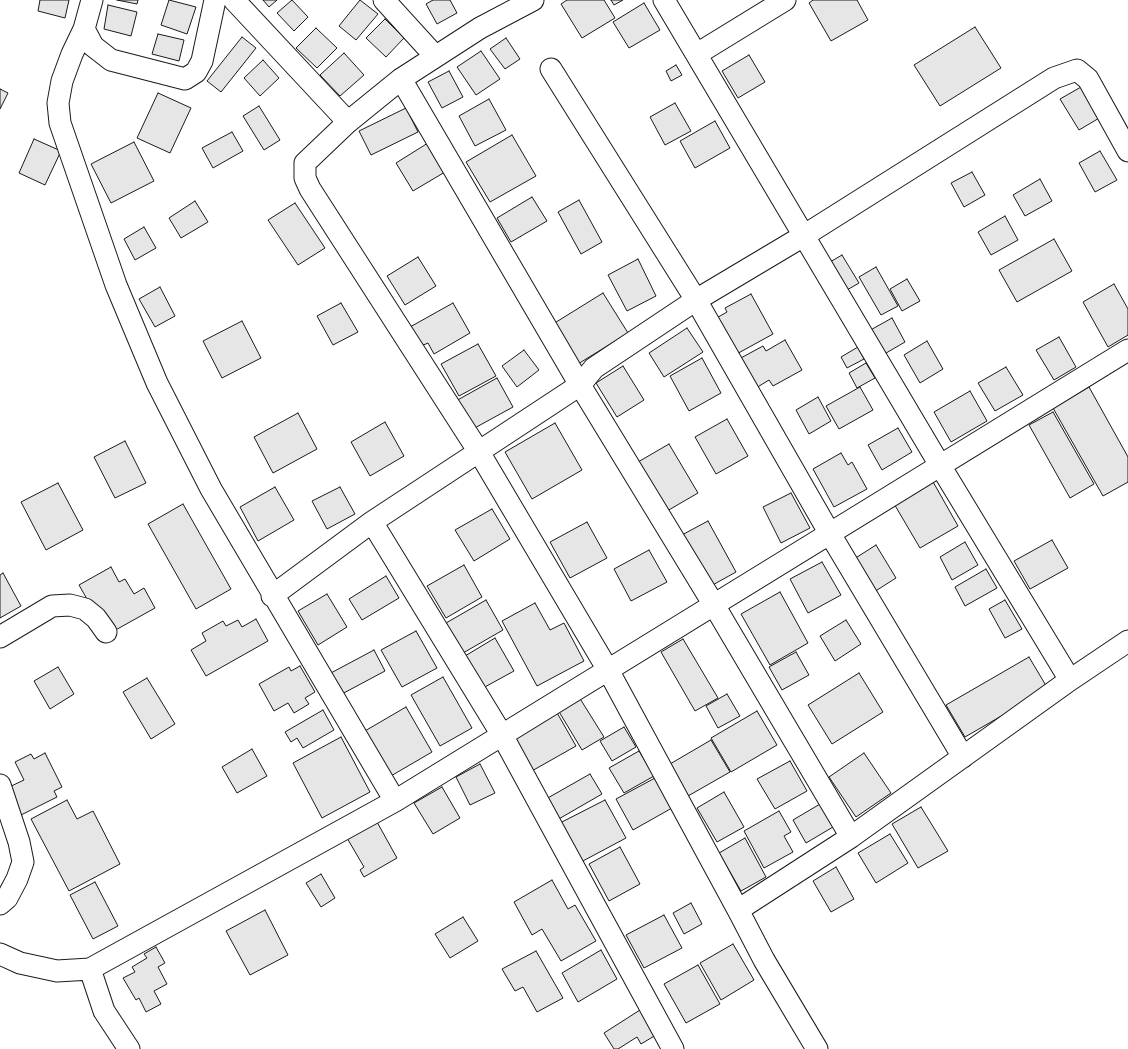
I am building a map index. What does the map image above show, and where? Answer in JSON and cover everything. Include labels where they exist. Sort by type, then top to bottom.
[{"type":"street","points":[[92,0],[84,29],[72,54],[62,81],[58,103],[60,123],[116,285],[157,383],[210,489],[272,596],[395,801]]},
{"type":"street","points":[[84,29],[93,46],[111,60],[185,79],[196,72],[202,61],[215,0]]},
{"type":"street","points":[[234,0],[348,122]]},
{"type":"street","points":[[384,0],[435,56]]},
{"type":"street","points":[[533,0],[480,28],[401,79],[348,122],[305,163],[305,178],[314,195],[479,452],[608,670],[764,960],[818,1049]]},
{"type":"street","points":[[664,0],[805,235],[940,466],[1070,680]]},
{"type":"street","points":[[697,54],[785,0]]},
{"type":"street","points":[[551,69],[696,300],[830,534],[962,757]]},
{"type":"street","points":[[272,596],[372,522],[580,385],[594,368],[696,300],[805,235],[1054,78],[1077,70],[1088,79],[1128,150]]},
{"type":"street","points":[[401,79],[580,385],[714,605],[850,837]]},
{"type":"street","points":[[0,954],[20,963],[57,971],[90,969],[395,801],[1128,350]]},
{"type":"street","points":[[372,522],[502,735],[673,1049]]},
{"type":"street","points":[[0,638],[52,606],[58,605],[70,605],[85,609],[96,618],[106,632]]},
{"type":"street","points":[[738,910],[850,837],[1070,680],[1128,641]]},
{"type":"street","points":[[0,785],[19,842],[23,862],[17,879],[7,898],[0,904]]},
{"type":"street","points":[[90,969],[104,1011],[129,1049]]},
{"type":"building","points":[[40,0],[69,0],[65,18],[38,11]]},
{"type":"building","points":[[117,0],[138,0],[137,4]]},
{"type":"building","points":[[169,0],[196,7],[187,34],[161,25]]},
{"type":"building","points":[[263,0],[277,0],[269,7]]},
{"type":"building","points":[[292,0],[308,17],[294,31],[277,13]]},
{"type":"building","points":[[360,0],[378,14],[356,40],[339,26]]},
{"type":"building","points":[[433,0],[450,0],[457,13],[437,24],[426,4]]},
{"type":"building","points":[[567,0],[604,0],[615,18],[582,38],[561,4]]},
{"type":"building","points":[[611,0],[623,0],[614,5]]},
{"type":"building","points":[[813,0],[857,0],[868,20],[831,41],[809,3]]},
{"type":"building","points":[[644,3],[660,30],[629,48],[613,22]]},
{"type":"building","points":[[108,5],[137,12],[131,36],[104,29]]},
{"type":"building","points":[[385,19],[404,38],[386,57],[366,38]]},
{"type":"building","points":[[975,27],[1001,68],[940,106],[914,65]]},
{"type":"building","points":[[316,28],[337,48],[317,68],[296,48]]},
{"type":"building","points":[[158,34],[184,40],[179,61],[152,54]]},
{"type":"building","points":[[242,37],[256,48],[221,92],[207,81]]},
{"type":"building","points":[[506,38],[520,59],[505,69],[490,49]]},
{"type":"building","points":[[481,51],[500,79],[476,95],[457,67]]},
{"type":"building","points":[[344,53],[364,75],[340,96],[320,75]]},
{"type":"building","points":[[749,55],[765,82],[738,98],[722,71]]},
{"type":"building","points":[[263,60],[279,78],[260,96],[244,78]]},
{"type":"building","points":[[676,65],[682,75],[671,81],[666,71]]},
{"type":"building","points":[[449,71],[463,97],[442,108],[428,82]]},
{"type":"building","points":[[1088,83],[1106,114],[1079,130],[1060,99]]},
{"type":"building","points":[[0,89],[8,93],[0,109]]},
{"type":"building","points":[[158,93],[191,108],[170,153],[137,138]]},
{"type":"building","points":[[489,99],[506,130],[475,146],[459,116]]},
{"type":"building","points":[[675,103],[691,131],[665,145],[650,117]]},
{"type":"building","points":[[259,106],[280,140],[264,150],[243,116]]},
{"type":"building","points":[[406,108],[418,132],[371,155],[359,131]]},
{"type":"building","points":[[715,121],[730,148],[695,168],[680,141]]},
{"type":"building","points":[[232,132],[243,151],[213,168],[202,148]]},
{"type":"building","points":[[512,135],[536,176],[490,202],[466,162]]},
{"type":"building","points":[[34,139],[61,151],[45,185],[19,173]]},
{"type":"building","points":[[134,142],[154,181],[111,203],[91,164]]},
{"type":"building","points":[[428,143],[445,172],[413,191],[396,163]]},
{"type":"building","points":[[1100,151],[1117,180],[1095,192],[1079,163]]},
{"type":"building","points":[[972,172],[985,195],[964,207],[951,183]]},
{"type":"building","points":[[1040,179],[1052,201],[1025,216],[1013,195]]},
{"type":"building","points":[[532,197],[547,221],[511,242],[497,218]]},
{"type":"building","points":[[579,200],[602,242],[581,254],[558,212]]},
{"type":"building","points":[[195,201],[208,222],[181,238],[169,218]]},
{"type":"building","points":[[295,203],[325,248],[298,265],[268,220]]},
{"type":"building","points":[[1005,216],[1018,240],[991,255],[978,232]]},
{"type":"building","points":[[144,227],[156,248],[135,260],[124,239]]},
{"type":"building","points":[[1054,239],[1072,271],[1017,302],[999,270]]},
{"type":"building","points":[[842,255],[859,283],[847,290],[830,262]]},
{"type":"building","points":[[418,257],[436,286],[405,305],[387,276]]},
{"type":"building","points":[[638,259],[656,296],[627,311],[608,275]]},
{"type":"building","points":[[876,267],[898,306],[881,315],[859,277]]},
{"type":"building","points":[[907,279],[920,301],[902,311],[890,289]]},
{"type":"building","points":[[1114,284],[1128,309],[1128,335],[1108,347],[1083,302]]},
{"type":"building","points":[[160,287],[175,316],[155,327],[139,299]]},
{"type":"building","points":[[603,293],[628,333],[578,364],[553,324]]},
{"type":"building","points":[[751,294],[773,334],[733,356],[713,320],[727,312],[725,308]]},
{"type":"building","points":[[341,303],[358,332],[333,345],[317,316]]},
{"type":"building","points":[[453,303],[470,333],[434,354],[428,343],[421,346],[410,327]]},
{"type":"building","points":[[892,318],[905,342],[881,356],[867,332]]},
{"type":"building","points":[[242,321],[261,358],[222,378],[203,341]]},
{"type":"building","points":[[687,328],[703,352],[664,377],[649,353]]},
{"type":"building","points":[[1059,337],[1076,367],[1054,380],[1036,350]]},
{"type":"building","points":[[785,340],[802,370],[773,386],[769,380],[756,388],[739,359],[763,346],[766,351]]},
{"type":"building","points":[[927,341],[943,369],[920,383],[904,355]]},
{"type":"building","points":[[478,344],[496,376],[459,396],[441,364]]},
{"type":"building","points":[[858,347],[864,359],[847,368],[841,357]]},
{"type":"building","points":[[524,350],[539,370],[517,387],[502,366]]},
{"type":"building","points":[[702,358],[721,393],[689,411],[670,376]]},
{"type":"building","points":[[866,363],[875,378],[857,388],[849,373]]},
{"type":"building","points":[[623,366],[644,400],[617,417],[596,383]]},
{"type":"building","points":[[1006,367],[1023,395],[995,411],[978,383]]},
{"type":"building","points":[[497,378],[513,407],[471,430],[454,402]]},
{"type":"building","points":[[860,387],[873,410],[839,429],[826,406]]},
{"type":"building","points":[[1089,387],[1128,457],[1128,482],[1103,496],[1053,408]]},
{"type":"building","points":[[970,391],[987,421],[951,442],[934,412]]},
{"type":"building","points":[[818,397],[831,421],[809,434],[796,410]]},
{"type":"building","points":[[1053,412],[1094,484],[1070,498],[1029,425]]},
{"type":"building","points":[[298,413],[317,449],[273,473],[254,437]]},
{"type":"building","points":[[727,419],[748,456],[716,474],[695,437]]},
{"type":"building","points":[[385,422],[404,456],[370,476],[351,442]]},
{"type":"building","points":[[555,423],[582,470],[532,499],[505,452]]},
{"type":"building","points":[[898,428],[912,452],[882,470],[868,445]]},
{"type":"building","points":[[125,441],[146,483],[115,498],[94,457]]},
{"type":"building","points":[[669,444],[698,493],[667,511],[638,462]]},
{"type":"building","points":[[841,453],[848,465],[852,462],[867,489],[834,507],[813,469]]},
{"type":"building","points":[[932,480],[958,526],[920,548],[893,502]]},
{"type":"building","points":[[58,483],[83,530],[46,550],[21,502]]},
{"type":"building","points":[[275,487],[294,520],[258,541],[240,507]]},
{"type":"building","points":[[340,487],[355,514],[327,529],[312,501]]},
{"type":"building","points":[[791,493],[810,528],[781,543],[763,507]]},
{"type":"building","points":[[183,504],[231,589],[196,609],[148,524]]},
{"type":"building","points":[[492,509],[510,539],[474,561],[455,530]]},
{"type":"building","points":[[708,521],[736,572],[709,587],[680,536]]},
{"type":"building","points":[[587,522],[607,558],[570,578],[550,542]]},
{"type":"building","points":[[1052,540],[1068,568],[1030,589],[1014,561]]},
{"type":"building","points":[[965,542],[978,565],[952,580],[940,557]]},
{"type":"building","points":[[876,545],[896,578],[874,592],[854,559]]},
{"type":"building","points":[[649,550],[667,582],[631,601],[614,569]]},
{"type":"building","points":[[822,562],[841,595],[808,613],[790,579]]},
{"type":"building","points":[[464,565],[482,597],[446,618],[427,586]]},
{"type":"building","points":[[111,567],[119,582],[125,579],[134,594],[144,588],[155,608],[112,632],[100,622],[79,585]]},
{"type":"building","points":[[986,569],[997,588],[965,606],[955,587]]},
{"type":"building","points":[[3,573],[21,606],[0,618],[0,575]]},
{"type":"building","points":[[386,576],[399,598],[362,620],[349,599]]},
{"type":"building","points":[[780,592],[808,643],[770,665],[741,614]]},
{"type":"building","points":[[327,594],[347,627],[318,645],[298,611]]},
{"type":"building","points":[[486,600],[503,630],[463,653],[446,623]]},
{"type":"building","points":[[1005,600],[1022,629],[1005,638],[989,609]]},
{"type":"building","points":[[535,603],[550,630],[564,623],[584,661],[537,686],[502,621]]},
{"type":"building","points":[[256,619],[268,641],[206,676],[191,650],[206,641],[202,633],[223,621],[226,626],[238,620],[242,627]]},
{"type":"building","points":[[846,620],[861,644],[835,661],[820,636]]},
{"type":"building","points":[[416,631],[437,668],[402,687],[381,650]]},
{"type":"building","points":[[495,638],[514,671],[483,688],[465,656]]},
{"type":"building","points":[[683,639],[718,698],[695,711],[661,652]]},
{"type":"building","points":[[374,650],[385,671],[340,695],[329,674]]},
{"type":"building","points":[[796,652],[809,675],[782,690],[769,667]]},
{"type":"building","points":[[1029,657],[1048,689],[965,737],[946,705]]},
{"type":"building","points":[[300,666],[315,692],[305,698],[309,704],[294,713],[288,703],[274,711],[259,684],[289,667],[291,671]]},
{"type":"building","points":[[58,667],[74,694],[50,709],[34,681]]},
{"type":"building","points":[[859,673],[883,712],[832,744],[808,705]]},
{"type":"building","points":[[443,677],[472,728],[440,746],[411,695]]},
{"type":"building","points":[[147,678],[175,724],[151,739],[123,692]]},
{"type":"building","points":[[727,694],[740,716],[718,728],[706,706]]},
{"type":"building","points":[[579,697],[604,737],[582,750],[558,710]]},
{"type":"building","points":[[406,707],[432,752],[384,780],[358,735]]},
{"type":"building","points":[[323,710],[334,730],[303,748],[297,738],[291,742],[285,732]]},
{"type":"building","points":[[556,711],[576,746],[530,772],[510,737]]},
{"type":"building","points":[[757,711],[777,745],[731,772],[711,738]]},
{"type":"building","points":[[624,727],[636,747],[612,761],[600,741]]},
{"type":"building","points":[[341,737],[370,792],[322,818],[293,763]]},
{"type":"building","points":[[711,740],[730,772],[688,796],[670,764]]},
{"type":"building","points":[[252,749],[267,776],[237,793],[222,767]]},
{"type":"building","points":[[639,751],[654,776],[624,793],[609,768]]},
{"type":"building","points":[[45,753],[62,787],[54,791],[57,797],[21,815],[7,788],[24,780],[15,762],[31,754],[34,759]]},
{"type":"building","points":[[864,753],[891,793],[856,817],[829,777]]},
{"type":"building","points":[[790,761],[807,791],[775,809],[757,779]]},
{"type":"building","points":[[480,764],[495,793],[470,805],[456,777]]},
{"type":"building","points":[[590,774],[602,794],[557,820],[546,799]]},
{"type":"building","points":[[655,778],[672,808],[633,830],[616,799]]},
{"type":"building","points":[[442,787],[460,818],[433,834],[414,803]]},
{"type":"building","points":[[724,792],[744,827],[717,842],[697,808]]},
{"type":"building","points":[[67,800],[77,819],[93,811],[120,864],[69,891],[31,819]]},
{"type":"building","points":[[605,800],[626,838],[581,862],[560,823]]},
{"type":"building","points":[[820,804],[833,827],[806,843],[793,820]]},
{"type":"building","points":[[921,807],[948,851],[918,868],[892,824]]},
{"type":"building","points":[[779,811],[791,832],[784,836],[793,852],[764,868],[744,831]]},
{"type":"building","points":[[377,822],[397,858],[364,877],[360,870],[364,867],[347,838]]},
{"type":"building","points":[[890,834],[908,863],[876,883],[858,853]]},
{"type":"building","points":[[745,838],[766,877],[741,891],[719,853]]},
{"type":"building","points":[[620,847],[640,884],[609,901],[589,864]]},
{"type":"building","points":[[836,867],[854,899],[831,912],[813,881]]},
{"type":"building","points":[[321,874],[335,898],[321,907],[306,883]]},
{"type":"building","points":[[552,880],[568,909],[575,905],[596,941],[561,961],[542,929],[532,935],[514,902]]},
{"type":"building","points":[[95,882],[118,926],[93,939],[70,895]]},
{"type":"building","points":[[691,903],[702,924],[684,934],[673,913]]},
{"type":"building","points":[[265,910],[288,955],[250,975],[226,931]]},
{"type":"building","points":[[664,915],[682,948],[644,968],[626,935]]},
{"type":"building","points":[[463,917],[478,941],[450,958],[435,934]]},
{"type":"building","points":[[733,944],[754,980],[721,1000],[700,963]]},
{"type":"building","points":[[156,947],[165,963],[158,967],[167,984],[154,991],[161,1004],[146,1012],[139,998],[136,1000],[123,978],[135,972],[132,967],[147,958],[144,954]]},
{"type":"building","points":[[601,950],[617,979],[578,1002],[562,973]]},
{"type":"building","points":[[536,951],[563,998],[537,1012],[523,987],[515,991],[502,969]]},
{"type":"building","points":[[698,965],[720,1004],[686,1023],[664,984]]},
{"type":"building","points":[[640,1010],[656,1035],[641,1044],[637,1037],[618,1049],[614,1049],[604,1033]]}]
